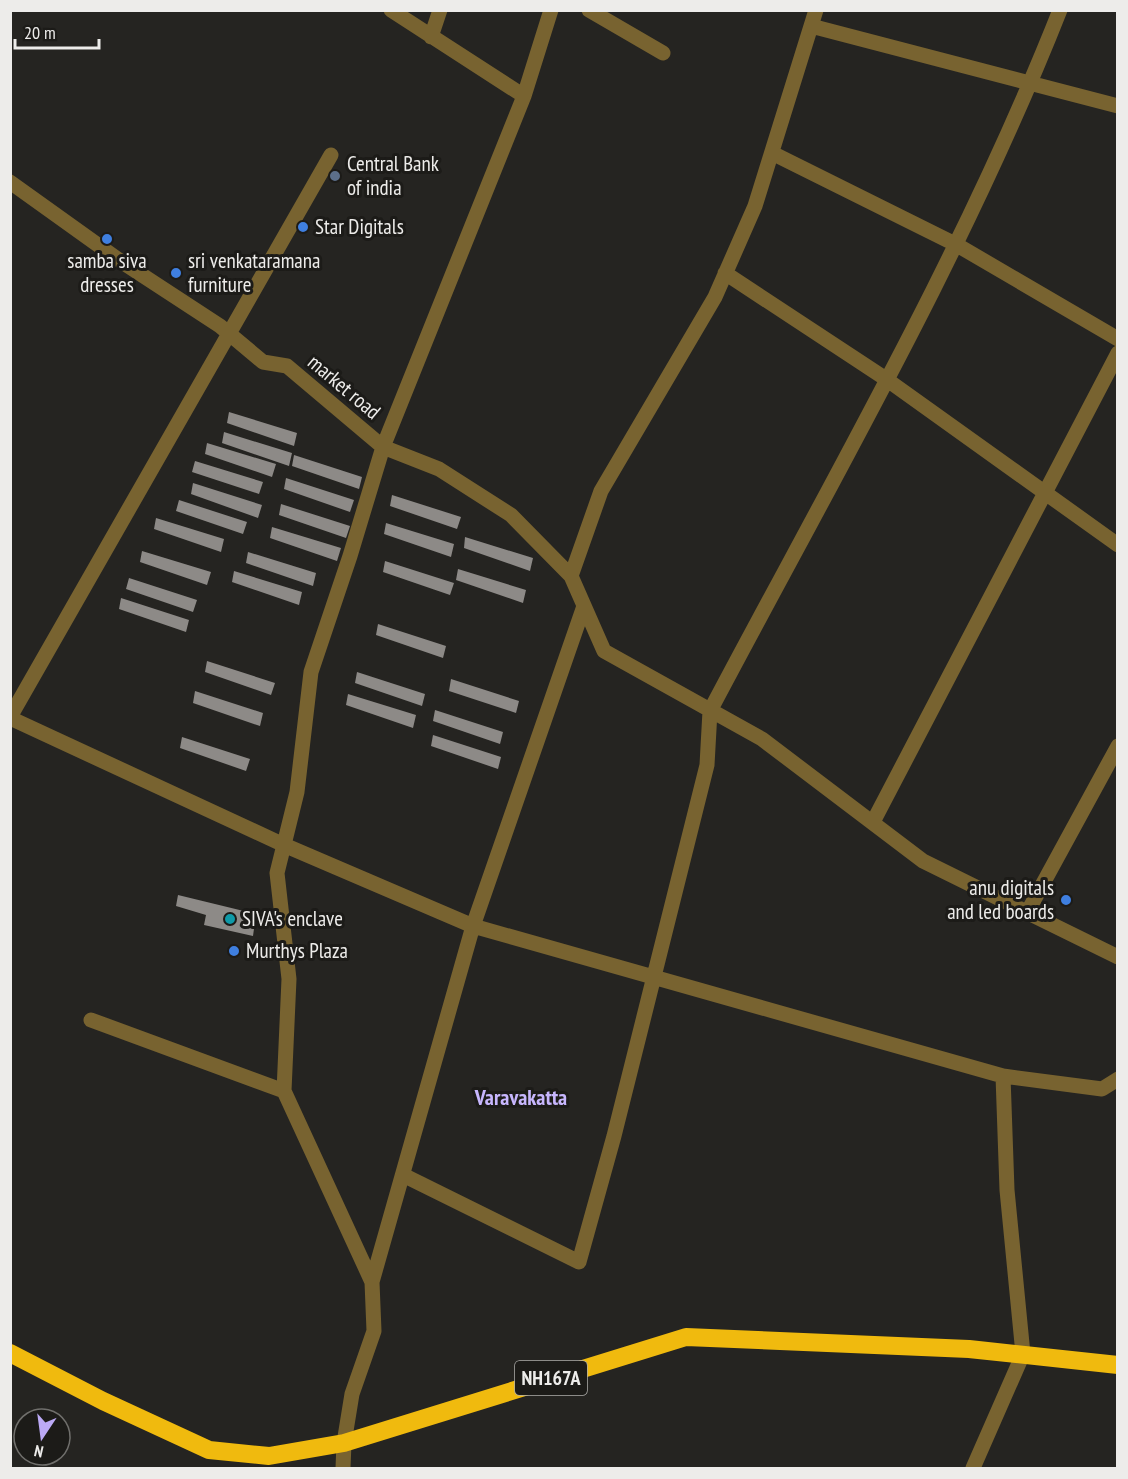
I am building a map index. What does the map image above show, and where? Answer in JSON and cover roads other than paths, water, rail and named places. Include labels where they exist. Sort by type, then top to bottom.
[{"type":"highway","name":"NH167A","points":[[10,1353],[103,1401],[210,1450],[269,1456],[344,1443],[686,1336],[969,1348],[1118,1365]]},
{"type":"street","points":[[391,10],[524,96]]},
{"type":"street","points":[[431,37],[440,10]]},
{"type":"street","points":[[372,1282],[284,1091],[289,979],[277,873],[297,792],[311,672],[383,447],[524,96],[551,10]]},
{"type":"street","points":[[589,10],[663,53]]},
{"type":"street","points":[[570,576],[601,491],[715,297],[756,206],[816,10]]},
{"type":"street","points":[[404,1175],[579,1262],[614,1136],[707,765],[710,711],[957,245],[1032,82],[1060,10]]},
{"type":"street","points":[[810,26],[1118,106]]},
{"type":"street","points":[[772,153],[957,245],[1118,339]]},
{"type":"street","points":[[331,155],[10,717],[284,845],[473,926],[1003,1076],[1102,1089],[1118,1079]]},
{"type":"street","name":"market road","points":[[10,182],[118,260],[220,326],[263,362],[287,366],[383,447],[439,469],[511,516],[570,576],[604,651],[762,739],[924,861],[1118,957]]},
{"type":"street","points":[[725,273],[886,379],[1118,545]]},
{"type":"street","points":[[873,822],[916,735],[1118,353]]},
{"type":"street","points":[[343,1468],[344,1443],[352,1394],[374,1331],[372,1282],[473,926],[584,606]]},
{"type":"street","points":[[1028,911],[1118,746]]},
{"type":"street","points":[[90,1020],[284,1091]]},
{"type":"street","points":[[973,1468],[1023,1354],[1006,1190],[1003,1076]]},
{"type":"place","name":"Central Bank of india","points":[[335,176]]},
{"type":"place","name":"Star Digitals","points":[[303,227]]},
{"type":"place","name":"samba siva dresses","points":[[107,239]]},
{"type":"place","name":"sri venkataramana furniture","points":[[176,273]]},
{"type":"place","name":"anu digitals and led boards","points":[[1066,900]]},
{"type":"place","name":"SIVA's enclave","points":[[230,919]]},
{"type":"place","name":"Murthys Plaza","points":[[234,951]]},
{"type":"district","name":"Varavakatta","points":[[521,1097]]}]
